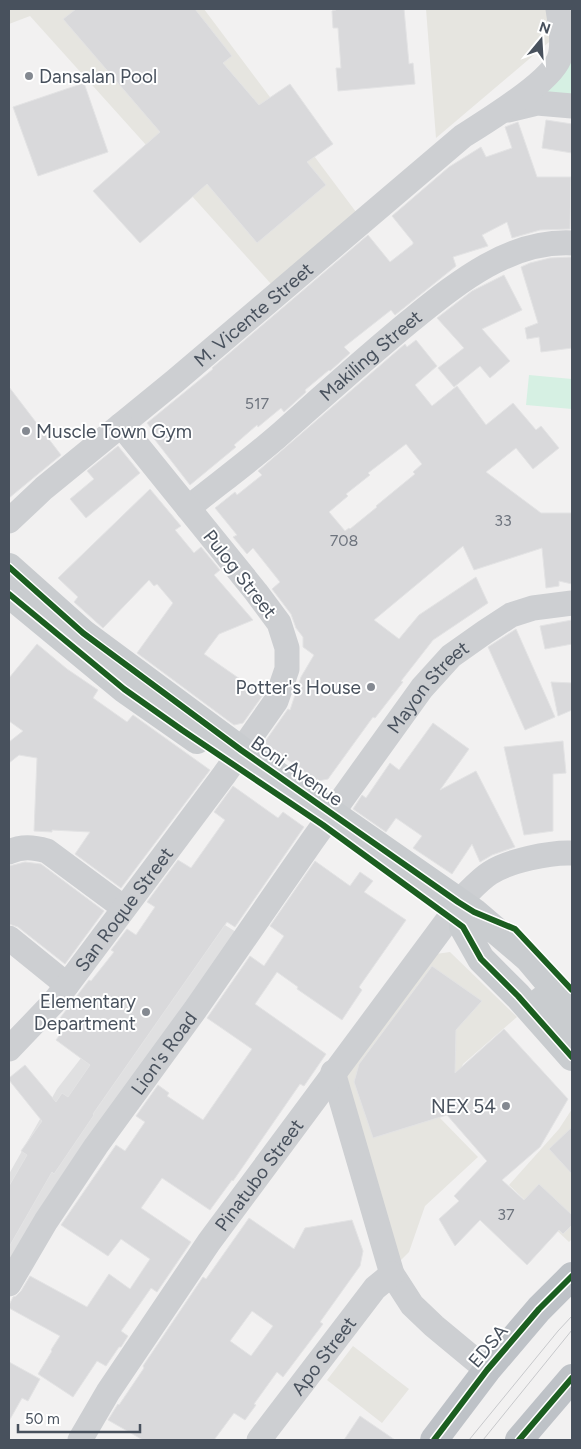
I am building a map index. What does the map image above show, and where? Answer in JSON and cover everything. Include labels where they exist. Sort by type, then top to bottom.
[{"type":"highway","name":"EDSA","points":[[434,1440],[487,1370],[539,1309],[572,1276]]},
{"type":"highway","points":[[519,1440],[572,1378]]},
{"type":"main road","name":"Boni Avenue","points":[[9,567],[83,633],[236,757]]},
{"type":"main road","name":"Boni Avenue","points":[[9,594],[124,689],[236,757],[328,819],[461,914],[528,958],[572,1010]]},
{"type":"main road","name":"Boni Avenue","points":[[461,914],[515,929],[572,990]]},
{"type":"main road","name":"Boni Avenue","points":[[461,914],[572,1034]]},
{"type":"main road","name":"Boni Avenue","points":[[461,914],[481,959],[518,996],[572,1057]]},
{"type":"street","name":"M. Vicente Street","points":[[9,521],[44,488],[233,332],[463,136],[501,112],[552,71],[567,42],[558,9]]},
{"type":"street","name":"M. Vicente Street","points":[[501,112],[537,103],[572,106]]},
{"type":"street","name":"Makiling Street","points":[[188,508],[275,438],[384,342],[459,282],[494,262],[528,248],[548,244],[572,243]]},
{"type":"street","name":"Pulog Street","points":[[121,425],[279,623],[287,648],[287,669],[276,701],[236,757]]},
{"type":"street","name":"Mayon Street","points":[[328,819],[422,688],[451,656],[511,616],[533,608],[572,602]]},
{"type":"street","name":"San Roque Street","points":[[9,1049],[67,985],[236,757]]},
{"type":"street","name":"Lion's Road","points":[[9,1284],[46,1220],[96,1146],[195,1010],[328,819]]},
{"type":"street","points":[[9,852],[16,848],[34,847],[47,851],[124,908]]},
{"type":"street","name":"Pinatubo Street","points":[[80,1440],[108,1392],[208,1242],[333,1072],[461,914],[490,873],[509,864],[535,857],[572,853]]},
{"type":"street","points":[[9,938],[67,985]]},
{"type":"street","points":[[333,1072],[392,1274],[412,1305],[487,1370]]},
{"type":"street","name":"Apo Street","points":[[260,1440],[375,1288],[392,1274]]},
{"type":"shaded area","points":[[9,9],[204,9],[356,212],[272,285],[30,16],[9,24]]},
{"type":"shaded area","points":[[426,9],[552,9],[555,37],[436,138]]},
{"type":"shaded area","points":[[198,908],[236,932],[9,1261],[9,1174],[57,1089]]},
{"type":"shaded area","points":[[450,952],[517,1017],[463,1064],[440,1118],[478,1157],[425,1206],[409,1252],[400,1261],[346,1074],[436,954]]},
{"type":"shaded area","points":[[572,1109],[572,1239],[569,1242],[509,1185],[559,1129]]},
{"type":"shaded area","points":[[353,1346],[409,1389],[382,1423],[327,1380]]},
{"type":"green space","points":[[572,50],[572,99],[544,97]]},
{"type":"green space","points":[[529,375],[572,379],[572,409],[526,405]]},
{"type":"building","points":[[76,9],[195,9],[232,56],[223,63],[259,105],[290,84],[333,144],[307,162],[326,185],[257,243],[207,184],[140,243],[93,191],[160,132],[63,19]]},
{"type":"building","points":[[335,9],[404,9],[409,64],[413,63],[415,84],[338,91],[336,68],[341,68],[338,28],[333,28],[332,11]]},
{"type":"building","points":[[84,83],[108,152],[38,176],[13,107]]},
{"type":"building","points":[[546,120],[572,124],[572,153],[542,148]]},
{"type":"building","points":[[518,122],[537,177],[571,177],[570,229],[540,230],[512,238],[507,222],[482,235],[488,246],[453,257],[456,266],[395,315],[391,310],[344,347],[350,353],[330,371],[305,390],[306,392],[284,412],[281,408],[258,427],[257,425],[234,445],[236,447],[190,485],[152,436],[155,433],[147,423],[213,369],[368,235],[390,262],[413,244],[392,216],[449,167],[481,147],[486,157],[512,148],[505,127]]},
{"type":"building","points":[[572,257],[572,348],[541,352],[539,337],[527,339],[525,328],[538,323],[521,267],[550,258]]},
{"type":"building","points":[[504,275],[522,310],[482,329],[510,361],[490,378],[480,366],[454,387],[438,368],[464,348],[437,318],[472,291]]},
{"type":"building","points":[[416,340],[437,366],[415,385],[432,406],[457,386],[486,425],[513,403],[536,430],[541,426],[559,448],[533,469],[516,448],[486,472],[541,513],[572,513],[572,584],[559,581],[559,586],[546,588],[542,548],[474,570],[463,546],[374,620],[399,639],[419,615],[476,577],[488,603],[433,640],[328,779],[318,781],[264,743],[288,709],[290,710],[301,677],[314,655],[303,647],[303,637],[296,628],[291,614],[272,589],[280,582],[253,548],[247,554],[233,537],[237,535],[215,508],[235,492],[237,495],[262,475],[258,471],[405,344],[407,347]],"holes":[[[406,444],[422,464],[413,472],[415,474],[350,529],[345,531],[329,512],[348,496],[346,494],[370,475],[368,473]]]},
{"type":"building","name":"Muscle Town Gym","points":[[9,387],[61,455],[9,498]]},
{"type":"building","points":[[118,446],[140,473],[86,518],[70,499],[94,479],[87,471]]},
{"type":"building","points":[[150,489],[181,526],[175,530],[194,553],[201,547],[220,570],[214,575],[253,620],[219,634],[204,654],[263,695],[243,723],[234,725],[137,653],[173,603],[157,584],[154,586],[149,580],[103,628],[74,602],[78,597],[58,578]]},
{"type":"building","points":[[572,620],[572,644],[545,649],[540,626]]},
{"type":"building","points":[[516,629],[555,717],[525,730],[488,647]]},
{"type":"building","points":[[37,644],[67,669],[98,690],[93,698],[127,722],[133,715],[210,770],[121,888],[75,854],[90,832],[34,831],[37,758],[19,755],[9,763],[9,742],[23,731],[9,721],[9,678]]},
{"type":"building","points":[[551,682],[572,683],[572,710],[558,716]]},
{"type":"building","points":[[433,723],[469,749],[440,790],[476,771],[515,847],[492,855],[480,862],[472,844],[452,874],[413,848],[422,836],[396,818],[386,832],[353,809],[362,795],[366,798],[390,763],[399,770]]},
{"type":"building","points":[[563,741],[566,773],[553,774],[553,831],[524,835],[504,747]]},
{"type":"building","points":[[233,786],[278,818],[283,812],[304,827],[235,927],[227,922],[93,1114],[54,1174],[52,1172],[9,1247],[9,1186],[27,1155],[21,1151],[42,1121],[9,1078],[25,1065],[56,1102],[62,1093],[68,1097],[90,1065],[56,1040],[68,1024],[60,1018],[89,980],[91,981],[114,952],[111,950],[127,929],[136,935],[155,907],[147,902],[178,860],[191,868],[225,820],[214,812]]},
{"type":"building","points":[[315,861],[350,886],[360,872],[373,881],[364,892],[406,920],[359,987],[362,990],[342,1020],[297,989],[298,987],[277,972],[255,1004],[326,1054],[304,1086],[300,1084],[233,1181],[210,1210],[162,1178],[141,1208],[191,1242],[157,1292],[151,1288],[121,1331],[128,1336],[121,1347],[119,1347],[106,1366],[97,1361],[73,1397],[38,1374],[60,1336],[9,1308],[9,1305],[13,1297],[21,1291],[30,1276],[87,1307],[109,1274],[130,1289],[150,1259],[121,1239],[108,1256],[61,1225],[116,1145],[125,1151],[145,1122],[136,1116],[158,1085],[169,1093],[167,1096],[203,1120],[252,1049],[207,1018],[250,956],[264,966],[284,936],[270,926]]},
{"type":"building","points":[[25,862],[41,864],[104,911],[65,964],[18,927],[9,924],[9,866]]},
{"type":"building","points":[[432,966],[482,1001],[456,1030],[455,1073],[504,1029],[568,1099],[540,1147],[502,1180],[524,1200],[539,1184],[572,1215],[572,1225],[563,1234],[559,1230],[527,1265],[480,1220],[455,1246],[439,1219],[459,1201],[454,1196],[487,1161],[447,1115],[373,1138],[354,1082],[359,1064]]},
{"type":"building","points":[[572,1127],[572,1174],[549,1149]]},
{"type":"building","points":[[249,1218],[294,1249],[305,1228],[352,1220],[363,1251],[360,1266],[320,1322],[323,1324],[283,1377],[277,1372],[245,1420],[234,1413],[214,1440],[143,1440],[108,1420],[203,1277],[206,1279]],"holes":[[[252,1311],[273,1326],[251,1356],[230,1341]]]},
{"type":"building","points":[[9,1362],[40,1379],[28,1401],[22,1398],[9,1421]]},
{"type":"building","points":[[360,1416],[395,1440],[344,1440]]},
{"type":"tram line","points":[[469,1440],[572,1316]]},
{"type":"tram line","points":[[483,1440],[572,1330]]},
{"type":"cycle path","points":[[9,567],[83,633],[241,750],[458,902],[474,912],[515,929],[572,990]]},
{"type":"cycle path","points":[[9,594],[124,689],[323,825],[463,927],[481,959],[518,996],[572,1057]]},
{"type":"cycle path","points":[[434,1440],[487,1370],[539,1309],[572,1276]]},
{"type":"cycle path","points":[[519,1440],[572,1378]]},
{"type":"place","name":"Dansalan Pool","points":[[29,76]]},
{"type":"place","name":"Muscle Town Gym","points":[[26,431]]},
{"type":"place","name":"Potter's House","points":[[371,687]]},
{"type":"place","name":"Elementary Department","points":[[146,1012]]},
{"type":"place","name":"NEX 54","points":[[506,1106]]}]
